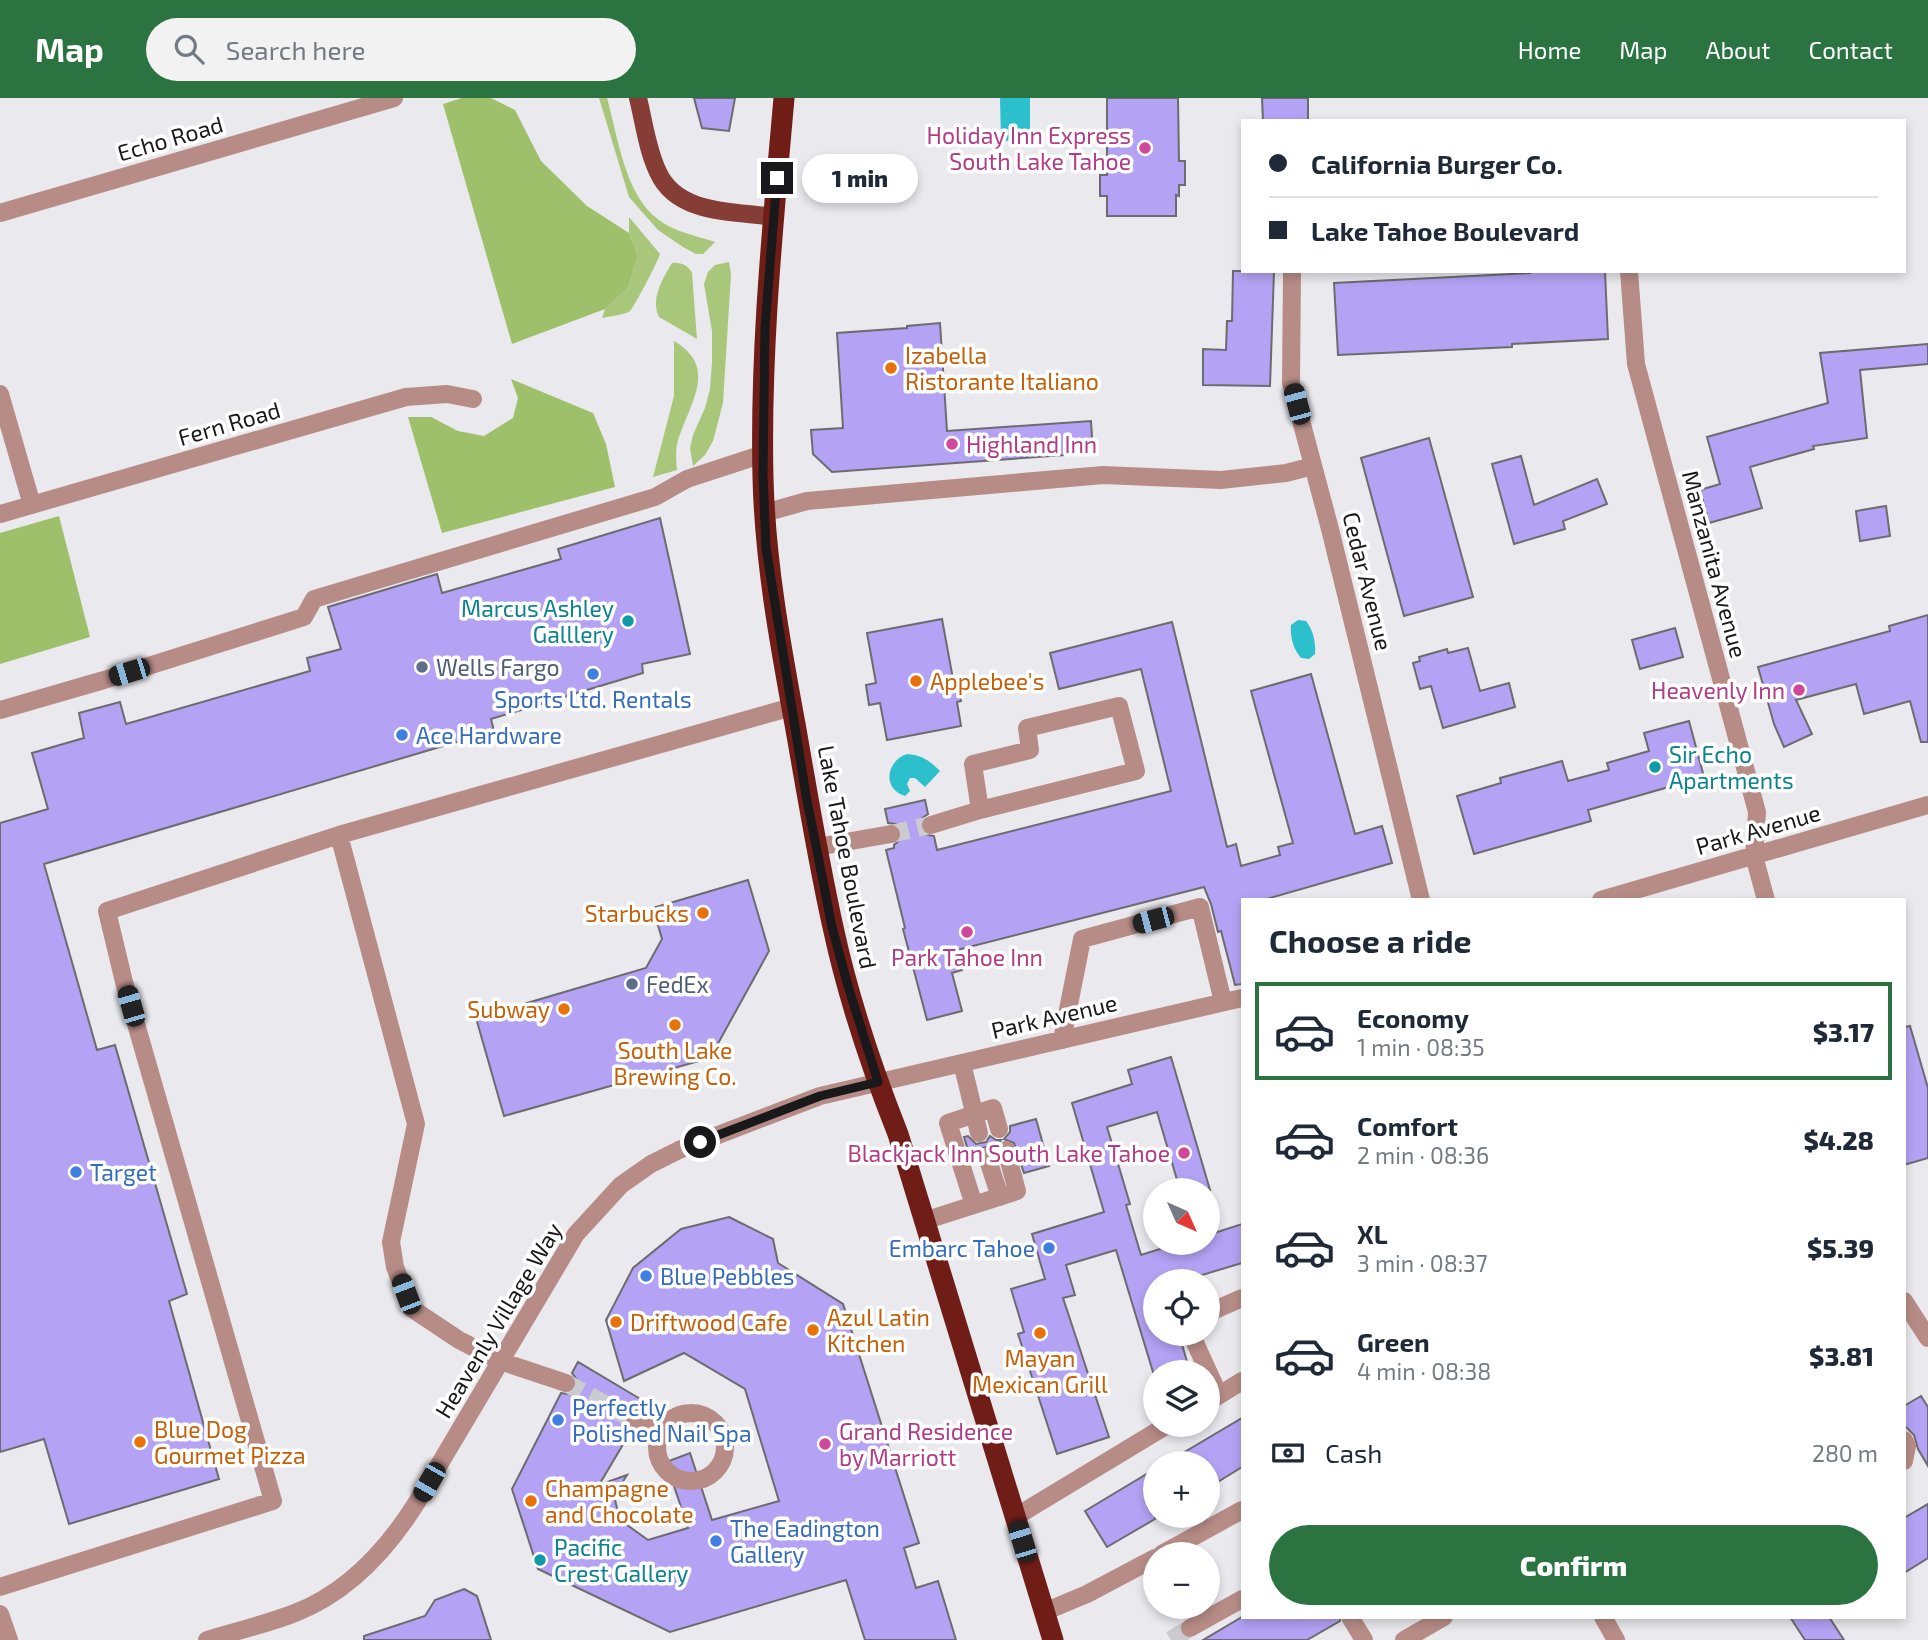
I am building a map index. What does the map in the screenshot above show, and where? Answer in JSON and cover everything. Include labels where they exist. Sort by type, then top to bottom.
[{"type":"highway","name":"Lake Tahoe Boulevard","points":[[784,98],[765,327],[763,454],[766,548],[792,707],[832,927],[848,986],[878,1082],[898,1134],[1053,1640]]},
{"type":"main road","points":[[638,98],[656,169],[668,189],[676,196],[699,206],[774,216]]},
{"type":"street","name":"Echo Road","points":[[0,213],[394,98]]},
{"type":"street","name":"Cedar Avenue","points":[[1292,273],[1292,383],[1420,898]]},
{"type":"street","name":"Manzanita Avenue","points":[[1629,273],[1636,364],[1757,812],[1755,856],[1766,898]]},
{"type":"street","points":[[0,394],[32,505]]},
{"type":"street","name":"Fern Road","points":[[0,514],[406,397],[447,394],[473,399]]},
{"type":"street","points":[[0,710],[304,617],[314,599],[655,497],[687,479],[763,454]]},
{"type":"street","points":[[764,513],[807,501],[1102,475],[1221,480],[1286,473],[1313,466]]},
{"type":"street","points":[[931,825],[1136,771],[1119,706],[1027,728],[1030,750],[973,764],[980,810]]},
{"type":"street","points":[[0,1587],[273,1501],[124,982],[107,911],[339,835],[792,707]]},
{"type":"street","name":"Park Avenue","points":[[1608,898],[1928,805]]},
{"type":"street","points":[[817,847],[891,834]]},
{"type":"street","points":[[339,835],[416,1124],[391,1242],[395,1267],[411,1308],[459,1340],[500,1361],[566,1383]]},
{"type":"street","points":[[1062,1040],[1082,939],[1200,907],[1223,1002]]},
{"type":"street","name":"Park Avenue","points":[[878,1082],[1241,998]]},
{"type":"street","points":[[962,1063],[979,1133]]},
{"type":"street","name":"Heavenly Village Way","points":[[207,1640],[295,1613],[351,1581],[377,1557],[401,1528],[576,1234],[621,1185],[651,1164],[689,1146],[820,1096],[878,1082]]},
{"type":"street","points":[[974,1205],[948,1123],[993,1108],[999,1129]]},
{"type":"street","points":[[924,1221],[1017,1191],[1006,1150]]},
{"type":"street","points":[[987,1157],[1000,1196]]},
{"type":"street","points":[[1220,1308],[1241,1298]]},
{"type":"street","points":[[1906,1306],[1917,1331]]},
{"type":"street","points":[[1220,1395],[1241,1382]]},
{"type":"street","points":[[636,1421],[661,1432]]},
{"type":"street","points":[[1015,1517],[1147,1437]]},
{"type":"street","points":[[1184,1542],[1241,1511]]},
{"type":"street","points":[[1044,1612],[1087,1594],[1143,1564]]},
{"type":"street","points":[[1190,1628],[1241,1600]]},
{"type":"street","points":[[0,1614],[9,1640]]},
{"type":"street","points":[[1351,1619],[1364,1640]]},
{"type":"street","points":[[1404,1640],[1441,1619]]},
{"type":"street","points":[[1604,1619],[1616,1640]]},
{"type":"green space","points":[[462,98],[491,98],[515,110],[541,161],[587,206],[629,233],[638,256],[628,288],[605,309],[512,344],[443,104]]},
{"type":"green space","points":[[599,98],[607,98],[624,165],[638,196],[647,209],[665,224],[715,242],[703,254],[696,254],[658,230],[629,197]]},
{"type":"green space","points":[[629,217],[660,254],[629,312],[602,318],[605,309],[628,288],[638,256],[629,233]]},
{"type":"green space","points":[[729,262],[731,274],[723,403],[713,441],[705,455],[693,466],[690,448],[710,389],[712,362],[712,331],[704,284],[708,272],[715,265]]},
{"type":"green space","points":[[672,263],[684,265],[692,273],[697,339],[659,317],[657,296]]},
{"type":"green space","points":[[674,341],[687,351],[695,362],[698,385],[678,441],[677,470],[653,477],[674,396]]},
{"type":"green space","points":[[511,379],[593,413],[606,444],[615,487],[442,533],[408,417],[431,417],[458,431],[484,436],[513,418],[518,398]]},
{"type":"green space","points":[[59,516],[90,637],[0,664],[0,533]]},
{"type":"water","points":[[1000,98],[1030,98],[1030,140],[1001,141]]},
{"type":"water","points":[[1298,620],[1306,621],[1314,636],[1315,654],[1309,659],[1301,658],[1293,642],[1291,625]]},
{"type":"water","points":[[907,754],[925,759],[940,771],[925,787],[915,778],[910,778],[907,784],[910,791],[905,796],[893,787],[890,775],[895,763]]},
{"type":"building","points":[[694,98],[735,98],[729,131],[702,128]]},
{"type":"building","name":"Holiday Inn Express South Lake Tahoe","points":[[1107,98],[1178,98],[1179,161],[1185,161],[1185,185],[1179,185],[1179,196],[1176,195],[1176,216],[1107,216],[1107,196],[1100,196],[1100,175],[1107,175]]},
{"type":"building","points":[[1262,98],[1308,98],[1308,119],[1263,119]]},
{"type":"building","points":[[1233,271],[1274,273],[1270,386],[1203,385],[1203,349],[1226,350],[1227,321],[1232,321]]},
{"type":"building","points":[[1530,273],[1605,273],[1608,339],[1512,344],[1512,347],[1338,355],[1334,283]]},
{"type":"building","points":[[940,323],[947,431],[1091,421],[1093,453],[832,472],[813,454],[811,430],[843,428],[837,333]]},
{"type":"building","points":[[1928,344],[1928,364],[1860,370],[1867,438],[1813,446],[1814,449],[1750,467],[1762,508],[1709,523],[1700,490],[1720,484],[1707,437],[1828,403],[1820,353]]},
{"type":"building","points":[[1429,438],[1473,597],[1404,616],[1361,458]]},
{"type":"building","points":[[1521,456],[1534,505],[1597,479],[1607,504],[1563,521],[1565,529],[1514,544],[1492,464]]},
{"type":"building","points":[[1886,506],[1890,536],[1860,541],[1856,511]]},
{"type":"building","points":[[660,518],[690,654],[642,664],[643,673],[491,719],[494,731],[44,864],[97,1050],[115,1045],[187,1294],[169,1301],[219,1479],[69,1524],[44,1439],[0,1452],[0,823],[48,809],[32,753],[84,738],[79,713],[120,702],[126,724],[310,671],[307,658],[341,649],[328,607],[437,574],[442,593],[561,559],[558,549]]},
{"type":"building","name":"Heavenly Inn","points":[[1928,615],[1928,742],[1921,742],[1910,701],[1864,714],[1856,684],[1796,700],[1812,734],[1784,747],[1774,724],[1758,667],[1890,631],[1889,626]]},
{"type":"building","name":"Applebee's","points":[[942,619],[953,679],[956,678],[961,701],[957,702],[961,726],[887,740],[880,703],[869,705],[866,685],[876,683],[867,633]]},
{"type":"building","points":[[1172,622],[1227,847],[1236,844],[1241,866],[1280,855],[1278,847],[1293,843],[1251,691],[1311,674],[1355,834],[1382,826],[1392,863],[1270,898],[1241,898],[1241,984],[1235,985],[1221,931],[1218,932],[1204,887],[957,950],[962,970],[952,973],[962,1011],[927,1020],[886,850],[894,848],[901,839],[902,831],[896,824],[888,823],[885,809],[925,800],[928,814],[922,818],[920,828],[924,834],[934,836],[937,850],[1171,791],[1141,669],[1059,689],[1050,653]]},
{"type":"building","points":[[1675,628],[1683,657],[1640,669],[1632,640]]},
{"type":"building","points":[[1468,648],[1480,691],[1509,683],[1515,707],[1443,728],[1431,686],[1420,689],[1413,663],[1420,661],[1419,657],[1447,649],[1448,653]]},
{"type":"building","points":[[1689,721],[1704,777],[1588,810],[1591,821],[1474,854],[1457,796],[1501,783],[1500,778],[1562,761],[1568,781],[1609,770],[1607,763],[1649,751],[1644,733]]},
{"type":"building","points":[[748,880],[769,951],[710,1058],[504,1116],[476,1018],[646,968],[662,939],[653,908]]},
{"type":"building","points":[[1910,1026],[1928,1088],[1928,1158],[1906,1164],[1906,1027]]},
{"type":"building","points":[[1171,1057],[1206,1178],[1176,1178],[1157,1112],[1107,1127],[1130,1204],[1126,1205],[1141,1255],[1220,1255],[1220,1231],[1241,1224],[1241,1263],[1220,1270],[1143,1269],[1143,1339],[1116,1250],[1066,1265],[1075,1295],[1063,1298],[1109,1437],[1057,1454],[1018,1334],[1024,1332],[1011,1289],[1045,1279],[1032,1234],[1104,1212],[1072,1103],[1132,1084],[1128,1070]]},
{"type":"building","points":[[1036,1119],[1049,1166],[1024,1173],[1014,1143],[1004,1139],[1010,1132],[1010,1126]]},
{"type":"building","points":[[968,1136],[976,1144],[986,1142],[990,1136],[1001,1140],[995,1149],[989,1146],[979,1149],[976,1161],[972,1163],[964,1137]]},
{"type":"building","name":"Grand Residence by Marriott","points":[[729,1217],[773,1239],[778,1263],[843,1304],[919,1543],[904,1548],[916,1588],[938,1581],[956,1640],[865,1640],[846,1580],[670,1632],[538,1569],[512,1489],[561,1393],[569,1394],[576,1387],[577,1380],[572,1373],[578,1362],[647,1403],[642,1411],[634,1410],[626,1416],[625,1423],[631,1431],[599,1485],[627,1475],[614,1496],[620,1520],[648,1540],[688,1528],[666,1462],[690,1453],[712,1520],[779,1501],[745,1389],[684,1353],[624,1381],[606,1320],[633,1268],[681,1229]]},
{"type":"building","points":[[1145,1346],[1182,1346],[1187,1360],[1149,1360]]},
{"type":"building","points":[[1921,1396],[1928,1407],[1928,1466],[1918,1449],[1914,1435],[1906,1427],[1906,1405]]},
{"type":"building","points":[[1241,1419],[1241,1468],[1220,1481],[1220,1451],[1186,1451],[1210,1437],[1220,1437],[1220,1431]]},
{"type":"building","points":[[1143,1476],[1143,1526],[1107,1547],[1085,1511]]},
{"type":"building","points":[[1928,1504],[1928,1558],[1906,1572],[1906,1517]]},
{"type":"building","points":[[464,1589],[477,1596],[491,1640],[364,1640],[364,1636],[425,1616],[435,1600]]},
{"type":"building","points":[[1241,1618],[1340,1621],[1307,1640],[1203,1640]]},
{"type":"building","points":[[1791,1619],[1830,1619],[1844,1640],[1805,1640]]},
{"type":"tunnel","points":[[891,834],[931,825]]},
{"type":"tunnel","points":[[566,1383],[636,1421]]},
{"type":"tunnel","points":[[1171,1640],[1190,1628]]},
{"type":"place","name":"Holiday Inn Express South Lake Tahoe","points":[[1145,148]]},
{"type":"place","name":"Izabella Ristorante Italiano","points":[[891,368]]},
{"type":"place","name":"Highland Inn","points":[[952,444]]},
{"type":"place","name":"Marcus Ashley Galllery","points":[[628,621]]},
{"type":"place","name":"Wells Fargo","points":[[422,667]]},
{"type":"place","name":"Sports Ltd. Rentals","points":[[593,674]]},
{"type":"place","name":"Applebee's","points":[[916,681]]},
{"type":"place","name":"Heavenly Inn","points":[[1799,690]]},
{"type":"place","name":"Ace Hardware","points":[[402,735]]},
{"type":"place","name":"Sir Echo Apartments","points":[[1655,767]]},
{"type":"place","name":"Starbucks","points":[[703,913]]},
{"type":"place","name":"Park Tahoe Inn","points":[[967,932]]},
{"type":"place","name":"FedEx","points":[[632,984]]},
{"type":"place","name":"Subway","points":[[564,1009]]},
{"type":"place","name":"South Lake Brewing Co.","points":[[675,1025]]},
{"type":"place","name":"Blackjack Inn South Lake Tahoe","points":[[1184,1153]]},
{"type":"place","name":"Target","points":[[76,1172]]},
{"type":"place","name":"Embarc Tahoe","points":[[1049,1248]]},
{"type":"place","name":"Blue Pebbles","points":[[646,1276]]},
{"type":"place","name":"Driftwood Cafe","points":[[616,1322]]},
{"type":"place","name":"Azul Latin Kitchen","points":[[813,1330]]},
{"type":"place","name":"Mayan Mexican Grill","points":[[1040,1333]]},
{"type":"place","name":"Perfectly Polished Nail Spa","points":[[558,1420]]},
{"type":"place","name":"Blue Dog Gourmet Pizza","points":[[140,1442]]},
{"type":"place","name":"Grand Residence by Marriott","points":[[825,1444]]},
{"type":"place","name":"Champagne and Chocolate","points":[[531,1501]]},
{"type":"place","name":"The Eadington Gallery","points":[[716,1541]]},
{"type":"place","name":"Pacific Crest Gallery","points":[[540,1560]]},
{"type":"route","points":[[700,1142],[820,1096],[878,1082],[832,927],[806,795],[766,548],[763,476],[765,327],[777,178]]}]
